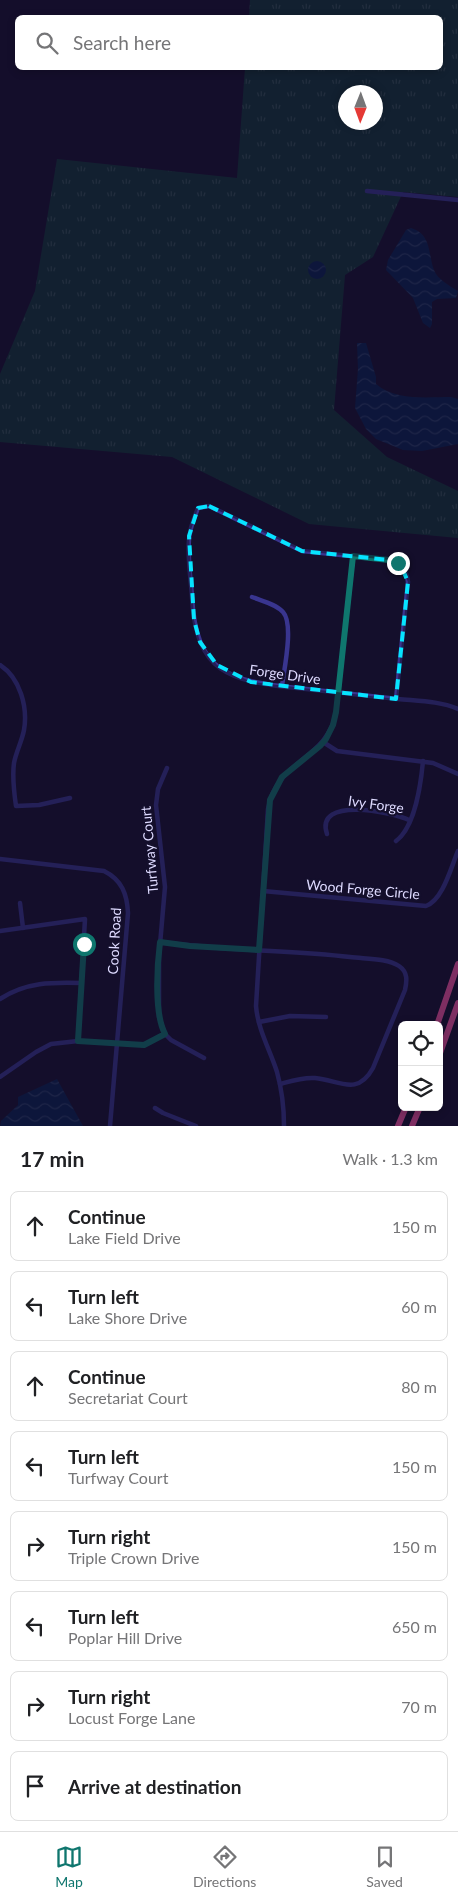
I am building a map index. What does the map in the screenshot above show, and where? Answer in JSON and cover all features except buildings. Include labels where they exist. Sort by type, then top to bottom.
[{"type":"highway","points":[[438,1021],[458,964]]},
{"type":"highway","points":[[443,1045],[458,1003]]},
{"type":"highway","points":[[398,1126],[404,1111]]},
{"type":"highway","points":[[412,1126],[418,1111]]},
{"type":"street","points":[[367,191],[458,200]]},
{"type":"street","name":"Forge Drive","points":[[353,556],[302,552],[209,506],[198,508],[189,536],[194,620],[200,642],[210,658],[228,673],[252,682],[444,704],[458,708]]},
{"type":"street","points":[[284,1126],[284,1108],[280,1084],[259,1022],[256,1006],[268,809],[273,790],[286,772],[323,742],[333,725],[339,692],[353,556],[396,562],[403,567],[408,576],[396,699]]},
{"type":"street","points":[[252,596],[277,607],[285,614],[288,620],[282,686]]},
{"type":"street","points":[[0,665],[10,672],[16,682],[23,702],[25,717],[24,730],[14,766],[16,806],[39,805],[70,798]]},
{"type":"street","points":[[323,742],[331,748],[340,751],[423,761],[436,764],[458,774]]},
{"type":"street","points":[[396,841],[403,834],[420,789],[423,761]]},
{"type":"street","name":"Turfway Court","points":[[165,1034],[160,1023],[158,1010],[159,956],[165,887],[156,804],[158,789],[167,768]]},
{"type":"street","name":"Ivy Forge","points":[[327,834],[326,828],[329,817],[342,810],[396,815],[409,820]]},
{"type":"street","name":"Wood Forge Circle","points":[[263,891],[426,906],[432,904],[439,897],[458,851]]},
{"type":"street","name":"Cook Road","points":[[0,859],[94,869],[112,875],[122,886],[126,896],[128,913],[110,1126]]},
{"type":"street","points":[[20,903],[23,928]]},
{"type":"street","points":[[0,931],[85,919],[78,1041]]},
{"type":"street","points":[[160,942],[190,946],[330,955],[388,962],[400,967],[404,971],[406,977],[405,990],[372,1068],[363,1080],[357,1084],[348,1085],[326,1080],[303,1078],[280,1084]]},
{"type":"street","points":[[0,999],[24,987],[41,983],[82,983]]},
{"type":"street","points":[[259,1022],[290,1016],[326,1017]]},
{"type":"street","points":[[0,1077],[36,1052],[51,1044],[63,1041],[144,1045],[165,1034],[175,1044],[204,1058]]},
{"type":"street","points":[[155,1108],[196,1126]]},
{"type":"highlighted area","points":[[209,506],[302,551],[389,560],[401,565],[408,582],[396,699],[251,682],[217,665],[200,642],[194,620],[189,536],[198,508]]},
{"type":"green space","points":[[250,0],[458,0],[458,197],[403,192],[373,257],[345,275],[334,410],[387,457],[458,491],[458,538],[309,524],[172,457],[0,442],[0,374],[35,291],[57,159],[237,178],[245,70],[443,70],[443,15],[249,15]]},
{"type":"water","points":[[411,228],[423,235],[426,240],[432,264],[438,276],[458,291],[456,298],[437,299],[432,302],[432,324],[430,328],[423,323],[413,298],[386,270],[388,260],[406,230]]},
{"type":"water","points":[[313,261],[321,261],[326,266],[324,277],[313,279],[308,274],[308,266]]},
{"type":"water","points":[[357,343],[366,343],[376,377],[376,384],[384,389],[402,396],[451,397],[458,399],[458,444],[422,451],[403,450],[376,439],[366,429],[355,408],[358,369]]},
{"type":"water","points":[[57,1079],[83,1126],[0,1126],[1,1121],[18,1105],[18,1097]]},
{"type":"route","points":[[84,944],[78,1041],[135,1045],[144,1045],[165,1034],[160,1023],[158,1010],[160,942],[190,946],[259,950],[270,800],[273,790],[282,777],[320,746],[331,731],[336,712],[353,556],[389,560],[398,563]]}]
